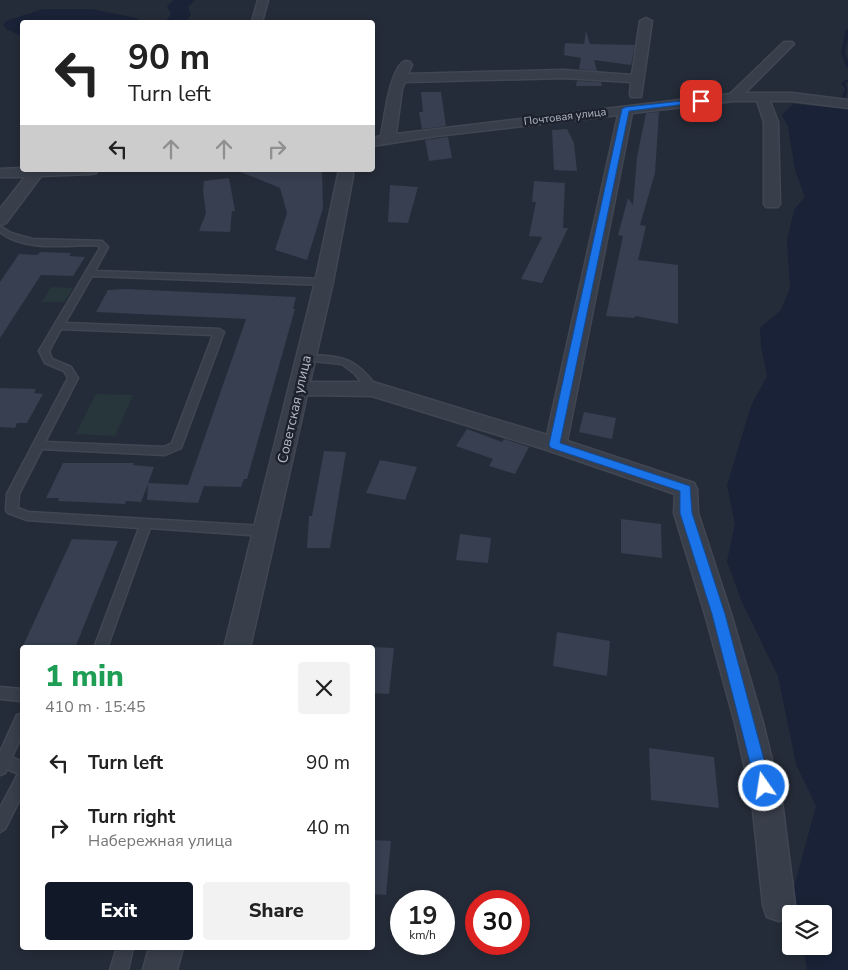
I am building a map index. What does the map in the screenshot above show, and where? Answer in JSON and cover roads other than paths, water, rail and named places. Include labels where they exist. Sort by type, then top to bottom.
[{"type":"street","points":[[258,20],[263,0]]},
{"type":"street","points":[[555,445],[638,79],[646,21]]},
{"type":"street","points":[[734,97],[788,44]]},
{"type":"street","points":[[388,139],[396,89],[408,62]]},
{"type":"street","points":[[401,78],[563,74],[638,79]]},
{"type":"street","points":[[762,96],[771,122],[772,204]]},
{"type":"street","name":"Почтовая улица","points":[[375,141],[734,97],[762,96],[848,104]]},
{"type":"street","points":[[0,173],[20,172]]},
{"type":"street","points":[[0,220],[37,172]]},
{"type":"street","name":"Советская улица","points":[[238,645],[324,282],[346,172]]},
{"type":"street","points":[[299,388],[373,389],[555,445],[686,489],[686,513],[718,614],[748,722],[767,801],[778,905]]},
{"type":"street","points":[[160,970],[165,950]]},
{"type":"lane","points":[[0,228],[6,234],[22,241],[99,242],[104,247],[44,351],[48,361],[68,369],[73,378],[13,494],[12,510],[26,516],[265,531]]},
{"type":"lane","points":[[90,273],[324,282]]},
{"type":"lane","points":[[38,445],[166,451],[177,445],[219,332],[59,326]]},
{"type":"lane","points":[[306,358],[342,360],[353,366],[373,389]]},
{"type":"lane","points":[[101,645],[146,524]]},
{"type":"lane","points":[[0,693],[20,695]]},
{"type":"lane","points":[[20,724],[2,764],[20,768]]},
{"type":"lane","points":[[0,824],[20,784]]},
{"type":"lane","points":[[119,970],[124,950]]},
{"type":"water","points":[[793,104],[848,109],[848,970],[807,970],[804,955],[832,955],[832,905],[795,905],[793,891],[816,806],[796,764],[778,676],[741,600],[727,561],[735,524],[727,485],[751,406],[767,376],[761,346],[760,328],[781,310],[790,288],[787,240],[794,210],[805,197],[795,170],[788,127],[782,115]]},
{"type":"waterway","points":[[177,20],[181,15],[177,6],[185,0]]},
{"type":"waterway","points":[[28,20],[43,15],[92,15],[119,20]]},
{"type":"waterway","points":[[20,23],[13,25],[20,29]]},
{"type":"waterway","points":[[848,30],[843,52],[848,67]]},
{"type":"waterway","points":[[844,97],[847,89],[843,83],[848,80]]}]
